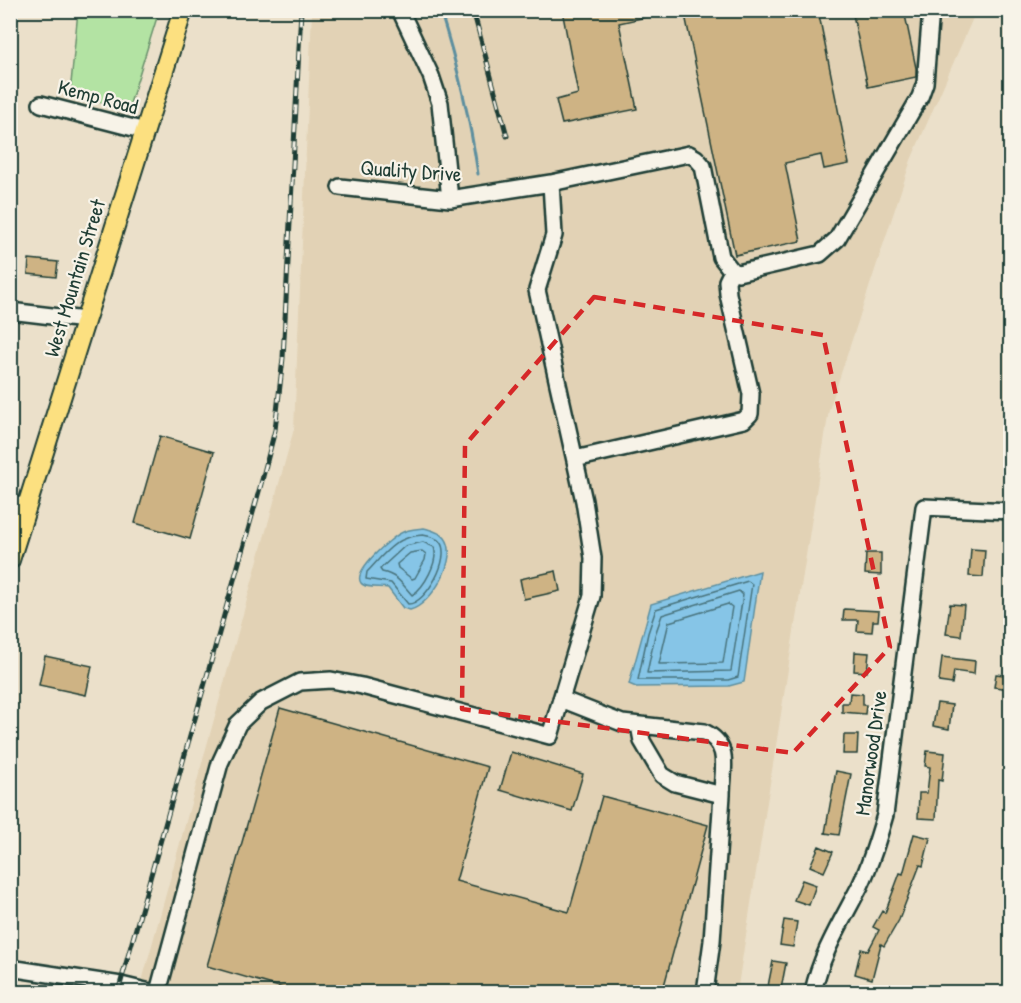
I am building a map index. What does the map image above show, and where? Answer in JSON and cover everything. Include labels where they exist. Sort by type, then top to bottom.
[{"type":"main road","name":"West Mountain Street","points":[[10,560],[19,505],[85,320],[183,10]]},
{"type":"street","points":[[400,10],[431,76],[440,103],[450,199]]},
{"type":"street","points":[[575,459],[744,420],[750,414],[751,394],[727,281],[732,271],[738,273],[820,254],[837,239],[920,97],[925,83],[931,10]]},
{"type":"street","name":"Kemp Road","points":[[41,104],[145,131]]},
{"type":"street","name":"Quality Drive","points":[[340,187],[450,199],[551,183],[689,154],[703,166],[721,257],[732,271]]},
{"type":"street","points":[[158,993],[220,763],[238,724],[261,702],[300,682],[331,680],[362,686],[550,736],[592,596],[593,558],[575,459],[537,290],[554,235],[551,183]]},
{"type":"street","points":[[10,312],[85,320]]},
{"type":"street","name":"Manorwood Drive","points":[[813,993],[829,944],[871,860],[885,815],[924,507],[1011,511]]},
{"type":"street","points":[[561,699],[622,723],[704,732],[715,737],[723,750],[712,941],[705,993]]},
{"type":"street","points":[[639,725],[642,741],[662,775],[675,783],[722,795]]},
{"type":"street","points":[[10,968],[121,985],[150,993]]},
{"type":"highlighted area","points":[[594,297],[823,335],[890,647],[793,753],[462,709],[465,445]]},
{"type":"shaded area","points":[[312,11],[976,11],[911,160],[829,410],[737,992],[139,992],[294,429]]},
{"type":"green space","points":[[78,11],[159,11],[128,110],[70,94]]},
{"type":"water","points":[[424,528],[445,538],[449,547],[449,557],[441,580],[418,606],[410,610],[403,608],[388,588],[369,587],[361,583],[362,571],[382,548],[404,532]]},
{"type":"water","points":[[760,571],[744,682],[729,686],[636,687],[629,684],[651,604]]},
{"type":"building","points":[[562,10],[660,10],[660,14],[619,23],[637,109],[562,124],[556,100],[578,94]]},
{"type":"building","points":[[684,10],[818,10],[849,164],[824,169],[821,155],[785,163],[801,241],[735,255]]},
{"type":"building","points":[[852,10],[904,10],[916,77],[868,87]]},
{"type":"building","points":[[29,259],[58,262],[56,277],[28,274]]},
{"type":"building","points":[[160,436],[214,452],[190,539],[135,523]]},
{"type":"building","points":[[971,549],[985,550],[983,577],[969,576]]},
{"type":"building","points":[[866,553],[881,553],[881,575],[865,574]]},
{"type":"building","points":[[556,571],[560,591],[524,599],[520,579]]},
{"type":"building","points":[[950,604],[964,605],[961,636],[946,634]]},
{"type":"building","points":[[844,609],[879,611],[878,621],[873,621],[872,632],[857,631],[858,620],[843,620]]},
{"type":"building","points":[[855,652],[869,653],[867,672],[854,671]]},
{"type":"building","points":[[45,656],[92,666],[86,695],[39,685]]},
{"type":"building","points":[[942,657],[975,661],[974,674],[954,671],[952,684],[939,682]]},
{"type":"building","points":[[996,674],[1011,676],[1011,689],[994,687]]},
{"type":"building","points":[[850,693],[863,694],[863,705],[866,705],[865,714],[842,712],[842,703],[849,703]]},
{"type":"building","points":[[937,703],[952,705],[949,729],[933,726]]},
{"type":"building","points":[[280,708],[488,767],[456,881],[569,912],[602,796],[708,825],[662,993],[300,993],[207,966]]},
{"type":"building","points":[[844,735],[858,735],[857,754],[843,754]]},
{"type":"building","points":[[927,751],[945,753],[942,781],[938,780],[936,819],[918,818],[919,793],[927,793],[930,767],[925,766]]},
{"type":"building","points":[[511,752],[583,774],[572,811],[500,790]]},
{"type":"building","points":[[836,771],[851,774],[839,835],[825,833]]},
{"type":"building","points":[[914,834],[930,838],[923,866],[920,865],[899,920],[884,946],[881,944],[872,979],[855,974],[861,949],[868,951],[879,930],[873,927],[882,911],[885,913],[900,873],[903,874]]},
{"type":"building","points":[[819,846],[833,852],[824,872],[810,866]]},
{"type":"building","points":[[802,880],[816,885],[809,905],[794,900]]},
{"type":"building","points":[[784,920],[797,922],[793,947],[780,945]]},
{"type":"building","points":[[773,961],[786,963],[781,989],[768,986]]},
{"type":"waterway","points":[[440,10],[462,92],[478,174]]},
{"type":"railway","points":[[118,992],[275,430],[283,358],[301,10]]},
{"type":"railway","points":[[473,10],[507,136]]}]
